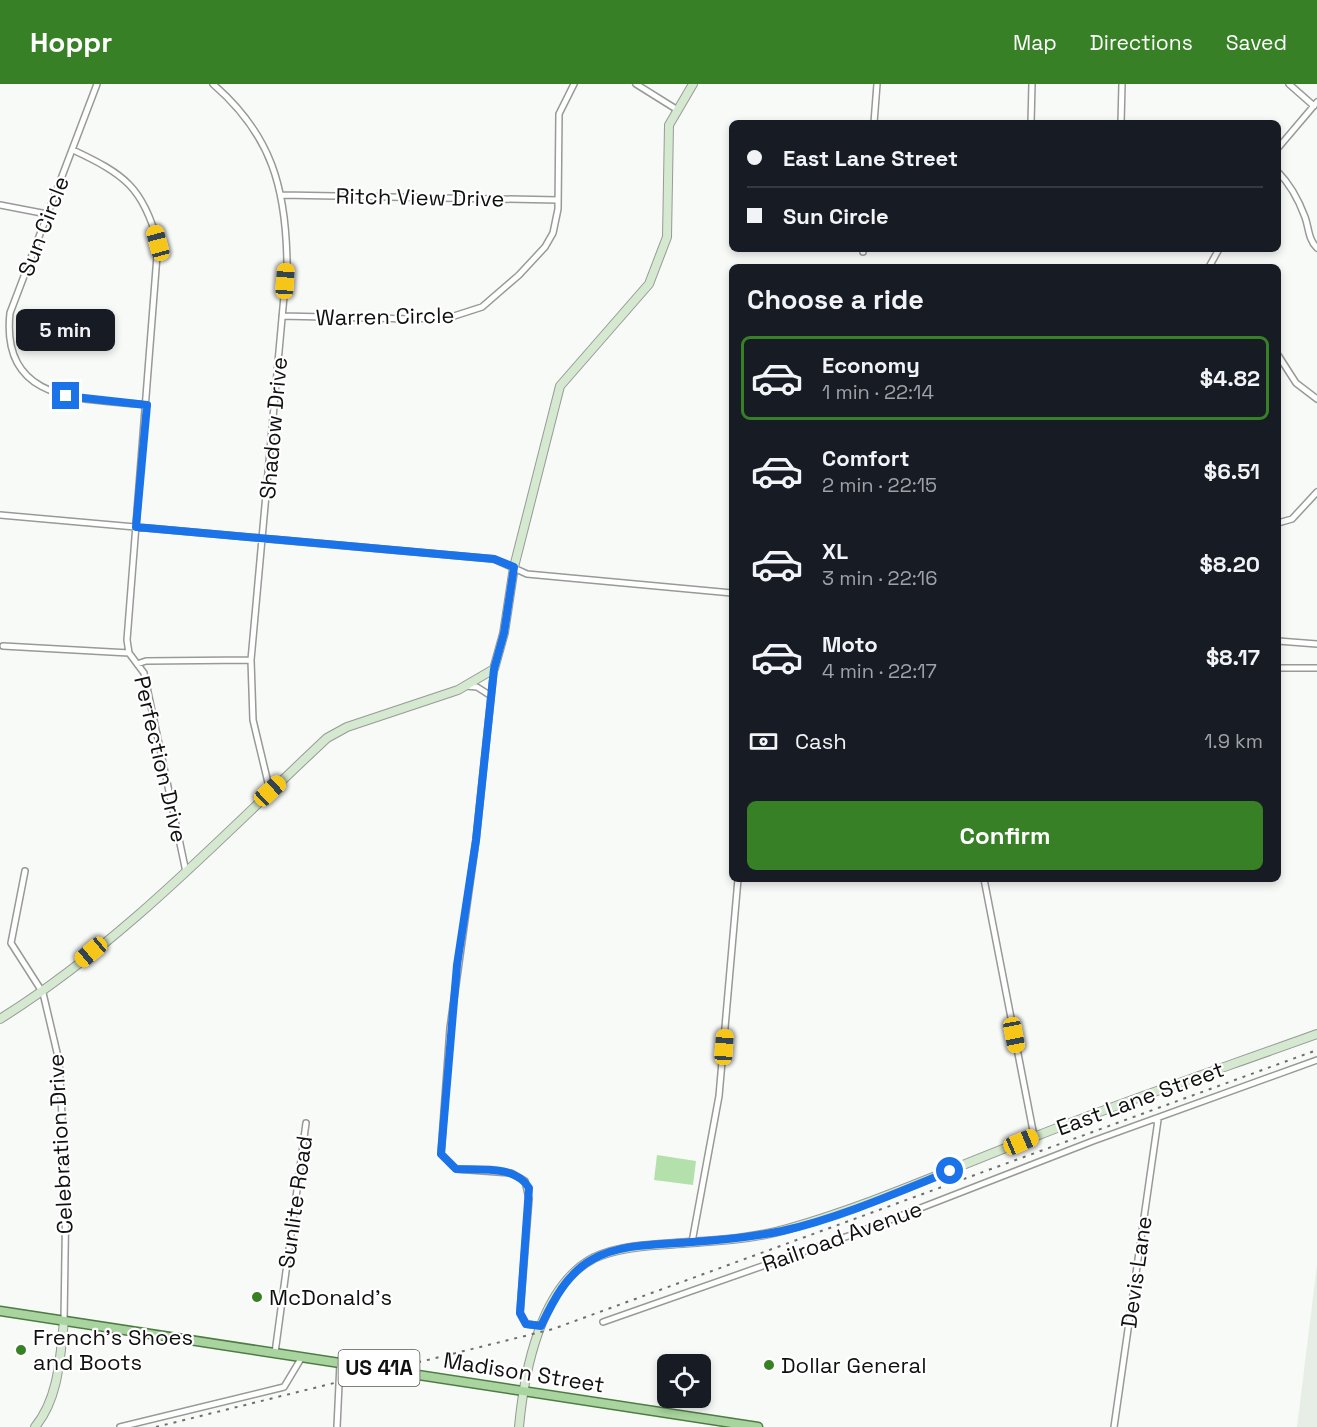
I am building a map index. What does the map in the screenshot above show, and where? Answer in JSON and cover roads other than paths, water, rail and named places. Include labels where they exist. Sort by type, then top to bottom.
[{"type":"main road","name":"Madison Street","points":[[0,1311],[758,1427]]},
{"type":"street","name":"Sun Circle","points":[[8,359],[5,329],[97,84]]},
{"type":"street","name":"Shadow Drive","points":[[213,84],[242,114],[264,146],[282,195],[286,218],[287,263],[264,538],[251,660],[253,720],[270,791]]},
{"type":"street","name":"Warren Circle","points":[[282,316],[412,319],[465,314],[482,307],[545,247],[557,220],[559,114],[574,84]]},
{"type":"street","points":[[636,84],[676,109]]},
{"type":"street","points":[[541,1326],[526,1324],[520,1313],[530,1199],[525,1181],[511,1173],[456,1169],[441,1154],[453,997],[476,840],[494,669],[504,633],[514,567],[560,386],[649,284],[667,237],[669,125],[676,109],[693,84]]},
{"type":"street","points":[[873,120],[877,84]]},
{"type":"street","points":[[1031,120],[1032,84]]},
{"type":"street","points":[[1121,120],[1122,84]]},
{"type":"street","points":[[1281,144],[1315,104],[1289,84]]},
{"type":"street","name":"Perfection Drive","points":[[73,150],[119,174],[138,192],[150,212],[158,243],[127,640],[129,653],[144,673],[186,874]]},
{"type":"street","points":[[1281,176],[1292,189],[1317,248]]},
{"type":"street","name":"Ritch View Drive","points":[[282,195],[558,200]]},
{"type":"street","points":[[0,205],[47,214]]},
{"type":"street","points":[[1281,360],[1296,383],[1317,399]]},
{"type":"street","points":[[11,368],[17,375]]},
{"type":"street","points":[[23,382],[46,393],[147,405]]},
{"type":"street","points":[[1281,522],[1292,519],[1317,492]]},
{"type":"street","points":[[0,515],[494,559],[527,574],[729,593]]},
{"type":"street","points":[[1281,641],[1317,644]]},
{"type":"street","points":[[3,646],[129,653]]},
{"type":"street","points":[[137,664],[146,661],[251,660]]},
{"type":"street","points":[[1281,668],[1317,668]]},
{"type":"street","points":[[0,1019],[43,993],[186,874],[270,791],[338,731],[466,686],[494,669]]},
{"type":"street","points":[[466,686],[477,687],[491,696]]},
{"type":"street","name":"Celebration Drive","points":[[25,871],[11,943],[43,993],[59,1061],[66,1190],[64,1321]]},
{"type":"street","points":[[693,1242],[718,1096],[738,882]]},
{"type":"street","points":[[985,882],[1034,1136]]},
{"type":"street","name":"East Lane Street","points":[[519,1427],[523,1390],[541,1326],[553,1300],[571,1277],[593,1259],[629,1247],[738,1239],[784,1230],[831,1216],[1034,1136],[1317,1034]]},
{"type":"street","name":"Railroad Avenue","points":[[603,1322],[852,1235],[1093,1141],[1317,1060]]},
{"type":"street","name":"Devis Lane","points":[[1114,1427],[1158,1120],[1154,1120]]},
{"type":"street","name":"Sunlite Road","points":[[274,1353],[306,1123]]},
{"type":"street","points":[[35,1427],[43,1417],[55,1388],[64,1321]]},
{"type":"street","points":[[120,1427],[284,1387],[302,1357]]},
{"type":"street","points":[[337,1427],[340,1362]]},
{"type":"railway","points":[[156,1427],[553,1329],[1317,1050]]},
{"type":"place","name":"McDonald's","points":[[257,1297]]},
{"type":"place","name":"French's Shoes and Boots","points":[[21,1350]]},
{"type":"place","name":"Dollar General","points":[[769,1365]]}]
